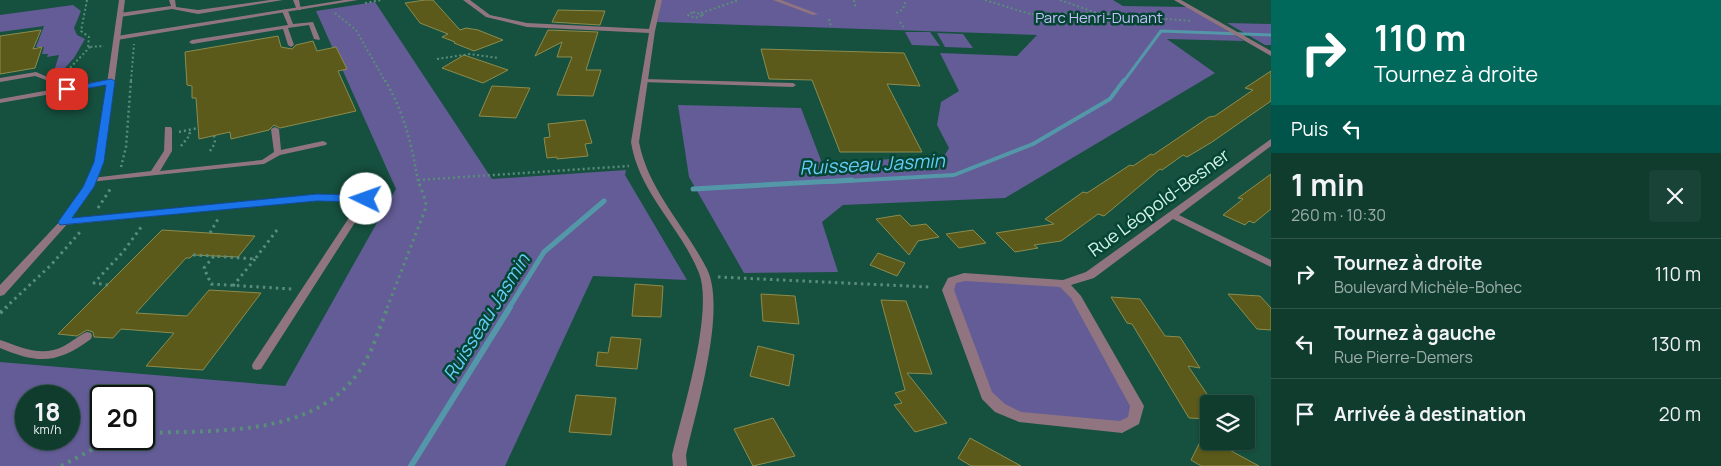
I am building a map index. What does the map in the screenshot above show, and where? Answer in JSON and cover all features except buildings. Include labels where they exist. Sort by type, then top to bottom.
[{"type":"street","points":[[0,292],[64,222],[92,180],[101,155],[122,0]]},
{"type":"street","points":[[117,38],[355,0]]},
{"type":"street","points":[[466,0],[488,16],[527,25],[652,31]]},
{"type":"street","points":[[659,0],[652,31],[635,142],[636,159],[706,278],[708,324],[679,454],[680,466]]},
{"type":"street","points":[[1177,0],[1271,54]]},
{"type":"street","points":[[0,101],[111,81]]},
{"type":"street","name":"Rue Léopold-Besner","points":[[1063,284],[1075,296],[1137,406],[1134,420],[1122,427],[1019,417],[1000,408],[987,395],[948,290],[952,281],[964,276],[1063,284],[1090,275],[1271,142]]},
{"type":"street","points":[[1172,215],[1271,264]]},
{"type":"street","points":[[0,283],[34,256]]},
{"type":"lane","points":[[172,0],[172,7]]},
{"type":"lane","points":[[120,15],[172,7],[198,12],[280,0]]},
{"type":"lane","points":[[296,0],[299,9]]},
{"type":"lane","points":[[776,0],[815,14]]},
{"type":"lane","points":[[286,11],[291,45]]},
{"type":"lane","points":[[192,42],[311,22],[318,39]]},
{"type":"lane","points":[[0,80],[32,74],[47,78]]},
{"type":"lane","points":[[644,81],[793,85]]},
{"type":"lane","points":[[154,172],[167,154],[168,129]]},
{"type":"lane","points":[[275,129],[278,153]]},
{"type":"lane","points":[[92,180],[154,172],[258,163],[273,158],[278,153],[323,143]]},
{"type":"lane","points":[[64,222],[317,198],[366,199],[258,366]]},
{"type":"lane","points":[[0,344],[35,357],[57,354],[78,344],[87,336]]},
{"type":"path","points":[[87,0],[80,30],[89,37],[87,46],[90,47]]},
{"type":"path","points":[[701,13],[704,15],[700,18],[688,16],[691,13],[701,13],[739,0]]},
{"type":"path","points":[[854,0],[856,9]]},
{"type":"path","points":[[985,0],[1030,14],[1097,13],[1216,24]]},
{"type":"path","points":[[1060,0],[1097,13]]},
{"type":"path","points":[[896,13],[903,9],[904,1]]},
{"type":"path","points":[[155,432],[224,432],[271,426],[310,412],[344,388],[359,372],[378,337],[425,210],[426,202],[420,192],[411,138],[393,94],[356,30],[332,8]]},
{"type":"path","points":[[829,19],[831,28]]},
{"type":"path","points":[[900,22],[905,29]]},
{"type":"path","points":[[121,167],[126,147],[134,46],[139,41]]},
{"type":"path","points":[[47,78],[64,74],[90,47],[98,47]]},
{"type":"path","points":[[437,59],[470,54],[498,58]]},
{"type":"path","points":[[181,132],[198,128]]},
{"type":"path","points":[[181,145],[190,135],[189,130]]},
{"type":"path","points":[[210,151],[215,142],[214,136]]},
{"type":"path","points":[[418,180],[623,166]]},
{"type":"path","points":[[96,212],[114,182]]},
{"type":"path","points":[[210,234],[221,213]]},
{"type":"path","points":[[108,285],[94,283],[123,252],[144,220]]},
{"type":"path","points":[[0,313],[51,265],[85,226]]},
{"type":"path","points":[[233,286],[277,230]]},
{"type":"path","points":[[193,255],[255,259]]},
{"type":"path","points":[[214,256],[204,268],[211,284],[282,289]]},
{"type":"path","points":[[727,276],[930,287]]},
{"type":"path","points":[[61,466],[90,450]]},
{"type":"green space","name":"Parc Henri-Dunant","points":[[661,0],[1113,0],[1123,6],[1188,7],[1244,41],[1167,39],[1215,73],[1005,198],[843,205],[822,222],[838,272],[744,273],[689,177],[678,105],[801,108],[822,163],[944,156],[949,148],[937,125],[941,102],[959,91],[940,53],[1017,56],[1037,35],[657,22]]},
{"type":"green space","points":[[375,2],[492,179],[626,170],[625,175],[687,280],[593,276],[505,466],[0,466],[0,362],[285,386],[396,189],[316,11]]},
{"type":"green space","points":[[73,5],[81,11],[74,28],[77,35],[85,39],[74,58],[65,68],[55,68],[59,55],[47,57],[48,54],[42,54],[44,47],[36,47],[44,26],[0,32],[0,15]]},
{"type":"green space","points":[[1227,23],[1271,24],[1271,45],[1265,45]]},
{"type":"green space","points":[[905,32],[930,32],[940,46],[912,45]]},
{"type":"green space","points":[[937,33],[963,34],[973,48],[945,47]]},
{"type":"green space","points":[[964,277],[1063,284],[1137,406],[1122,427],[1019,417],[987,395],[948,291],[952,281]]},
{"type":"waterway","name":"Ruisseau Jasmin","points":[[1124,81],[1161,31],[1271,35]]},
{"type":"waterway","name":"Ruisseau Jasmin","points":[[829,182],[954,175],[1033,144],[1110,99],[1124,80]]},
{"type":"waterway","name":"Ruisseau Jasmin","points":[[693,189],[852,180]]},
{"type":"waterway","name":"Ruisseau Jasmin","points":[[509,308],[544,252],[604,201]]},
{"type":"waterway","name":"Ruisseau Jasmin","points":[[411,466],[510,307]]},
{"type":"route","points":[[67,89],[111,81],[97,170],[75,208],[64,222],[317,198],[366,199]]}]
